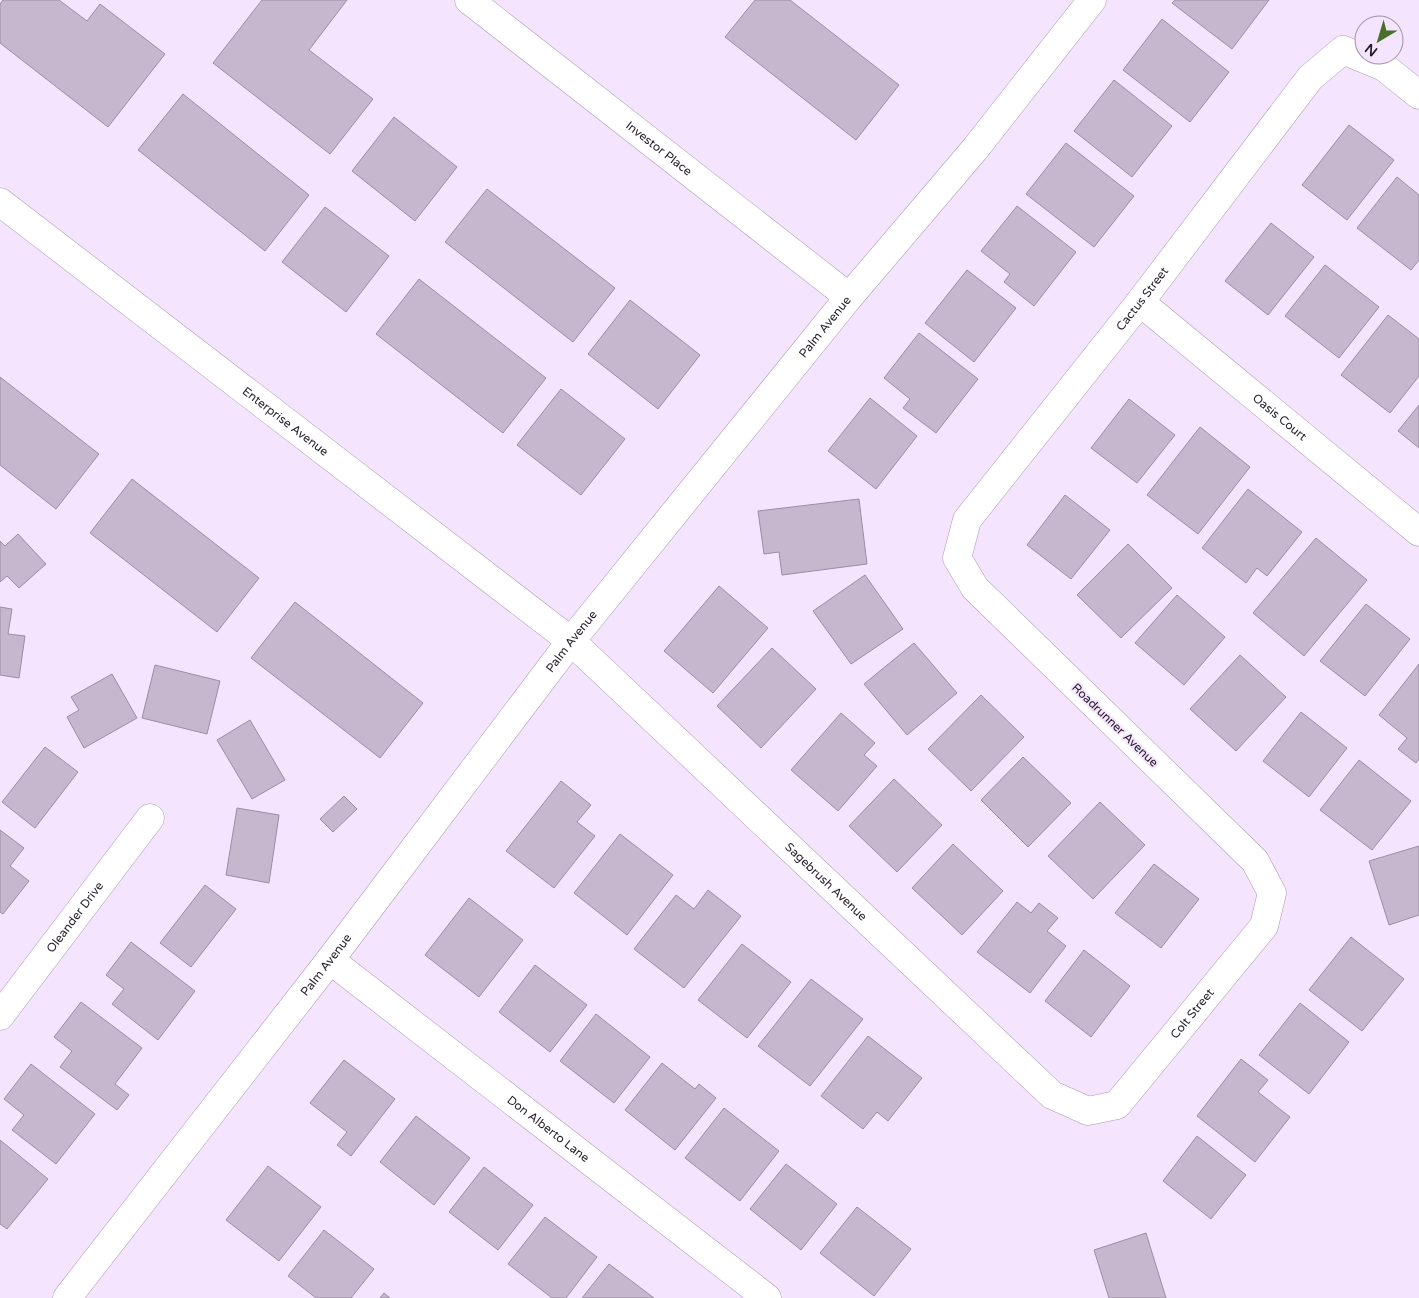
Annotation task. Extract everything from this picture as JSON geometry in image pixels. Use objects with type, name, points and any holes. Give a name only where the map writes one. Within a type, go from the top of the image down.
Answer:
[{"type":"street","name":"Investor Place","points":[[469,0],[849,296]]},
{"type":"street","name":"Palm Avenue","points":[[67,1298],[330,960],[571,641],[849,296],[975,149],[1092,0]]},
{"type":"street","name":"Cactus Street","points":[[958,558],[968,520],[1140,302],[1310,78],[1343,50],[1384,67],[1419,95]]},
{"type":"street","name":"Enterprise Avenue","points":[[0,202],[571,641]]},
{"type":"street","name":"Oasis Court","points":[[1140,302],[1419,532]]},
{"type":"street","name":"Roadrunner Avenue","points":[[958,558],[975,588],[1255,861],[1272,893]]},
{"type":"street","name":"Sagebrush Avenue","points":[[571,641],[1052,1095],[1088,1111]]},
{"type":"street","name":"Oleander Drive","points":[[0,1016],[150,818]]},
{"type":"street","name":"Colt Street","points":[[1088,1111],[1117,1105],[1264,926],[1272,893]]},
{"type":"street","name":"Don Alberto Lane","points":[[330,960],[767,1298]]},
{"type":"building","points":[[3,0],[59,0],[87,21],[100,4],[165,54],[108,127],[0,43],[0,4]]},
{"type":"building","points":[[262,0],[347,0],[309,50],[373,99],[330,154],[213,63]]},
{"type":"building","points":[[755,0],[790,0],[899,85],[856,140],[725,37]]},
{"type":"building","points":[[1175,0],[1269,0],[1232,49],[1172,3]]},
{"type":"building","points":[[1162,19],[1229,72],[1190,122],[1123,70]]},
{"type":"building","points":[[1114,80],[1172,126],[1132,177],[1074,131]]},
{"type":"building","points":[[183,94],[309,195],[265,251],[138,150]]},
{"type":"building","points":[[394,117],[457,167],[415,221],[352,171]]},
{"type":"building","points":[[1349,125],[1394,160],[1347,220],[1302,185]]},
{"type":"building","points":[[1066,143],[1134,196],[1094,247],[1026,194]]},
{"type":"building","points":[[1397,177],[1419,195],[1419,260],[1411,270],[1357,228]]},
{"type":"building","points":[[487,189],[615,288],[573,342],[445,242]]},
{"type":"building","points":[[1017,206],[1076,252],[1034,306],[1004,282],[1010,274],[981,251]]},
{"type":"building","points":[[325,207],[389,256],[346,312],[282,262]]},
{"type":"building","points":[[1271,223],[1314,257],[1268,315],[1225,281]]},
{"type":"building","points":[[1325,265],[1379,307],[1339,358],[1285,316]]},
{"type":"building","points":[[967,270],[1016,308],[974,362],[925,323]]},
{"type":"building","points":[[419,279],[546,378],[503,433],[376,334]]},
{"type":"building","points":[[630,300],[700,355],[658,409],[588,354]]},
{"type":"building","points":[[1388,315],[1419,339],[1419,376],[1390,413],[1341,375]]},
{"type":"building","points":[[919,333],[978,379],[936,433],[903,408],[910,399],[884,378]]},
{"type":"building","points":[[0,377],[99,454],[56,509],[0,465]]},
{"type":"building","points":[[561,389],[625,439],[581,495],[517,445]]},
{"type":"building","points":[[870,398],[917,436],[876,489],[828,451]]},
{"type":"building","points":[[1129,399],[1175,435],[1137,483],[1091,448]]},
{"type":"building","points":[[1419,405],[1419,448],[1398,431]]},
{"type":"building","points":[[1200,427],[1250,467],[1198,534],[1147,495]]},
{"type":"building","points":[[132,479],[259,578],[217,632],[90,533]]},
{"type":"building","points":[[1248,489],[1302,532],[1267,576],[1257,568],[1246,583],[1202,548]]},
{"type":"building","points":[[1065,495],[1110,530],[1071,579],[1027,545]]},
{"type":"building","points":[[859,499],[867,564],[782,575],[779,552],[764,554],[758,511]]},
{"type":"building","points":[[18,534],[46,564],[19,588],[7,576],[0,582],[0,541],[5,546]]},
{"type":"building","points":[[1316,538],[1367,580],[1304,656],[1253,613]]},
{"type":"building","points":[[1128,544],[1172,588],[1121,638],[1077,595]]},
{"type":"building","points":[[865,575],[903,629],[851,664],[813,611]]},
{"type":"building","points":[[719,586],[768,628],[713,693],[664,651]]},
{"type":"building","points":[[1177,595],[1225,637],[1184,685],[1135,643]]},
{"type":"building","points":[[295,602],[423,703],[380,758],[251,658]]},
{"type":"building","points":[[1366,604],[1410,639],[1365,696],[1320,661]]},
{"type":"building","points":[[0,607],[12,609],[8,634],[25,636],[19,678],[0,675]]},
{"type":"building","points":[[914,643],[957,693],[907,735],[864,684]]},
{"type":"building","points":[[772,648],[816,689],[761,748],[717,706]]},
{"type":"building","points":[[1240,655],[1286,697],[1236,751],[1190,709]]},
{"type":"building","points":[[1419,664],[1419,759],[1416,763],[1398,749],[1407,738],[1379,715]]},
{"type":"building","points":[[155,665],[220,681],[207,734],[142,718]]},
{"type":"building","points":[[112,674],[137,718],[84,748],[67,717],[79,710],[71,697]]},
{"type":"building","points":[[981,695],[1024,737],[971,791],[928,749]]},
{"type":"building","points":[[1301,712],[1347,748],[1309,797],[1263,761]]},
{"type":"building","points":[[841,713],[875,743],[864,755],[877,766],[838,811],[791,770]]},
{"type":"building","points":[[250,720],[285,780],[252,799],[217,740]]},
{"type":"building","points":[[45,747],[78,772],[35,828],[2,802]]},
{"type":"building","points":[[1023,757],[1071,803],[1028,847],[981,800]]},
{"type":"building","points":[[1359,760],[1411,801],[1372,850],[1320,810]]},
{"type":"building","points":[[894,779],[942,825],[897,872],[849,826]]},
{"type":"building","points":[[561,781],[591,805],[577,822],[595,836],[554,888],[506,851]]},
{"type":"building","points":[[344,796],[357,809],[333,832],[320,819]]},
{"type":"building","points":[[1100,802],[1145,845],[1093,899],[1048,856]]},
{"type":"building","points":[[237,808],[279,815],[269,883],[226,875]]},
{"type":"building","points":[[0,830],[24,848],[10,866],[29,881],[3,914],[0,912]]},
{"type":"building","points":[[620,834],[673,875],[627,935],[574,893]]},
{"type":"building","points":[[953,844],[1003,891],[962,935],[912,888]]},
{"type":"building","points":[[1419,846],[1419,915],[1389,925],[1369,861]]},
{"type":"building","points":[[1154,864],[1199,899],[1161,948],[1115,913]]},
{"type":"building","points":[[205,885],[236,909],[191,967],[160,943]]},
{"type":"building","points":[[708,890],[741,916],[684,988],[634,949],[676,895],[694,909]]},
{"type":"building","points":[[469,898],[523,940],[479,997],[425,955]]},
{"type":"building","points":[[1017,902],[1031,913],[1039,903],[1058,918],[1047,931],[1066,946],[1030,993],[977,952]]},
{"type":"building","points":[[1351,937],[1404,979],[1362,1031],[1309,990]]},
{"type":"building","points":[[131,942],[195,991],[158,1040],[112,1004],[124,989],[106,975]]},
{"type":"building","points":[[742,944],[791,982],[747,1038],[698,1000]]},
{"type":"building","points":[[1084,950],[1130,986],[1091,1037],[1045,1001]]},
{"type":"building","points":[[535,965],[587,1005],[550,1052],[499,1012]]},
{"type":"building","points":[[811,979],[863,1019],[810,1086],[758,1046]]},
{"type":"building","points":[[81,1002],[142,1048],[115,1084],[129,1095],[117,1110],[60,1067],[72,1051],[54,1037]]},
{"type":"building","points":[[1300,1003],[1349,1042],[1309,1094],[1259,1055]]},
{"type":"building","points":[[596,1014],[650,1057],[614,1103],[560,1061]]},
{"type":"building","points":[[868,1036],[922,1078],[888,1121],[877,1112],[863,1129],[821,1096]]},
{"type":"building","points":[[1241,1059],[1268,1080],[1258,1092],[1290,1117],[1255,1162],[1197,1116]]},
{"type":"building","points":[[344,1060],[395,1099],[351,1156],[337,1145],[347,1132],[310,1103]]},
{"type":"building","points":[[662,1063],[695,1089],[699,1084],[716,1098],[675,1150],[625,1110]]},
{"type":"building","points":[[31,1064],[95,1114],[56,1164],[12,1130],[24,1115],[4,1099]]},
{"type":"building","points":[[724,1108],[779,1151],[740,1201],[685,1158]]},
{"type":"building","points":[[416,1116],[470,1158],[434,1205],[380,1162]]},
{"type":"building","points":[[1197,1136],[1246,1175],[1211,1219],[1163,1181]]},
{"type":"building","points":[[0,1140],[48,1179],[7,1229],[0,1224]]},
{"type":"building","points":[[786,1164],[837,1204],[801,1250],[750,1209]]},
{"type":"building","points":[[268,1166],[321,1207],[279,1261],[226,1220]]},
{"type":"building","points":[[484,1167],[533,1205],[498,1250],[449,1212]]},
{"type":"building","points":[[857,1207],[911,1249],[874,1296],[820,1253]]},
{"type":"building","points":[[545,1217],[597,1257],[566,1298],[552,1298],[508,1264]]},
{"type":"building","points":[[324,1230],[374,1269],[351,1298],[316,1298],[288,1276]]},
{"type":"building","points":[[1146,1233],[1166,1298],[1109,1298],[1094,1250]]},
{"type":"building","points":[[609,1264],[654,1298],[582,1298]]},
{"type":"building","points":[[384,1293],[390,1298],[380,1298]]}]
